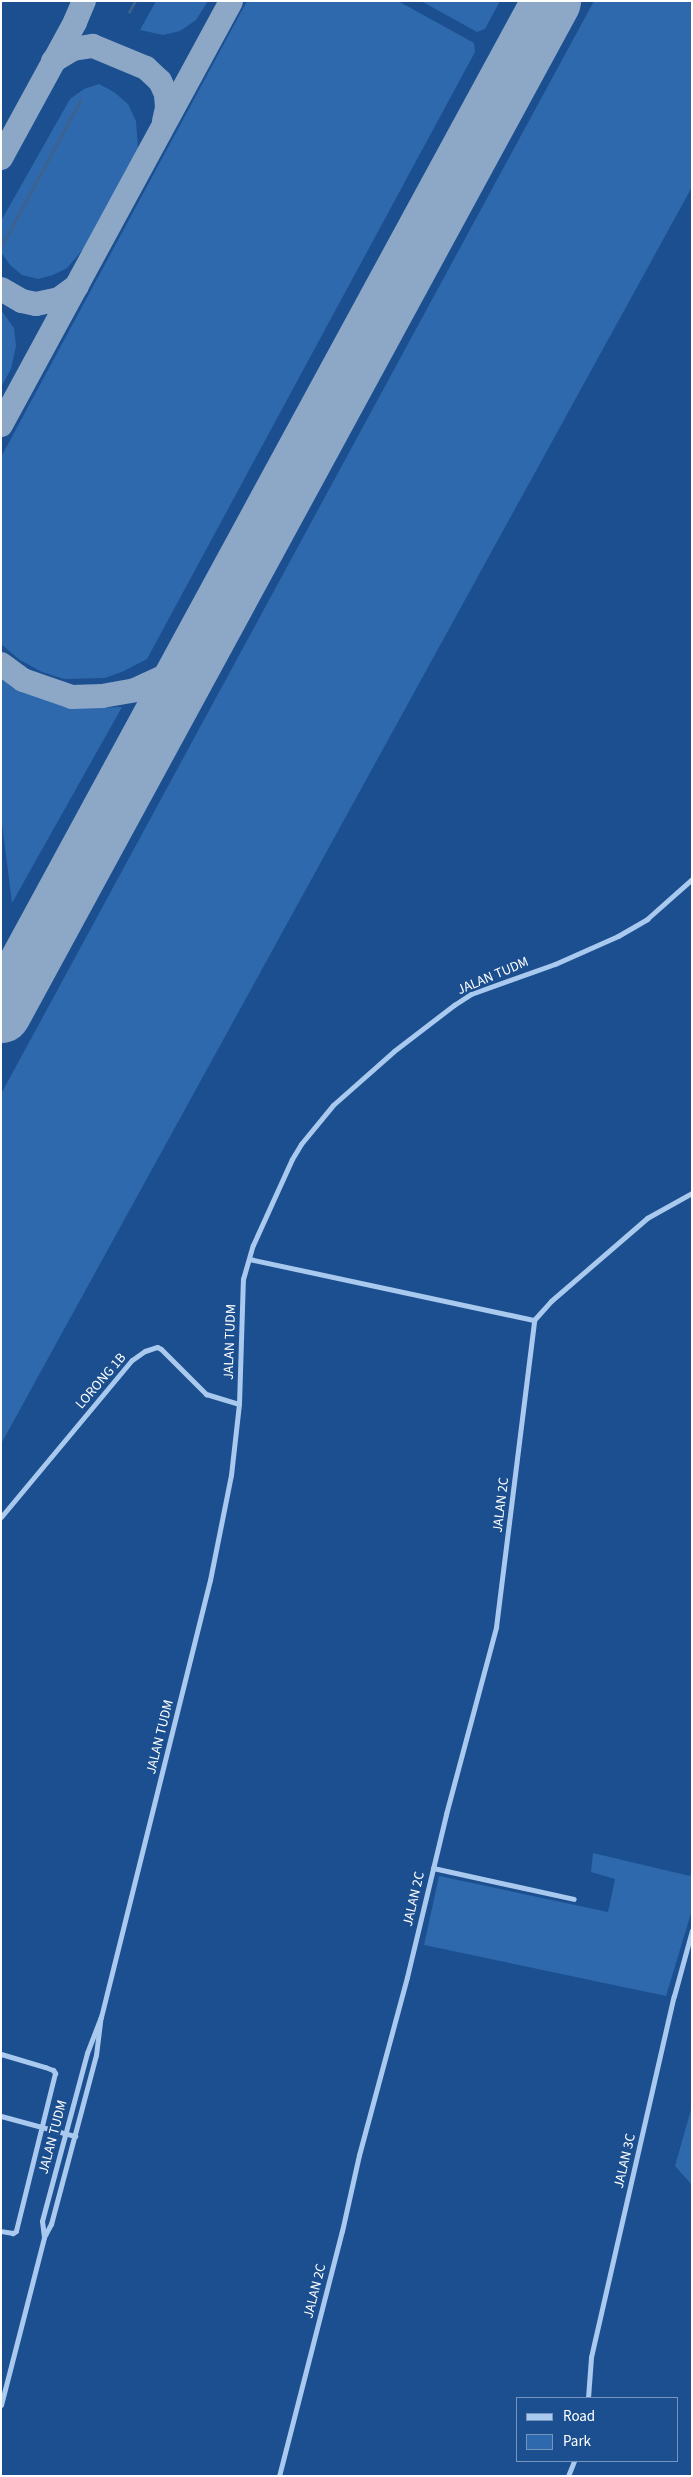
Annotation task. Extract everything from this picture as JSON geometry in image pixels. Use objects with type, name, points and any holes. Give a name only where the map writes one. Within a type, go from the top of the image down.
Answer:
[{"type":"street","name":"JALAN TUDM","points":[[44,2237],[42,2221],[87,2053],[100,2017],[210,1580],[229,1483],[239,1404],[243,1279],[249,1259],[288,1167],[301,1144],[333,1106],[394,1051],[440,1015],[471,994],[577,954],[634,928],[647,919],[692,879]]},
{"type":"street","points":[[249,1259],[534,1320],[558,1294],[647,1218],[692,1193]]},
{"type":"street","name":"JALAN 2C","points":[[280,2476],[340,2240],[359,2155],[407,1977],[433,1868],[497,1621],[534,1320]]},
{"type":"street","name":"LORONG 1B","points":[[1,1517],[128,1365],[145,1351],[157,1347],[161,1348],[206,1394],[239,1404]]},
{"type":"street","points":[[433,1868],[574,1899]]},
{"type":"street","name":"JALAN 3C","points":[[588,2397],[591,2357],[674,1996],[692,1930]]},
{"type":"street","name":"JALAN TUDM","points":[[1,2405],[44,2237],[52,2224],[96,2054],[100,2017]]},
{"type":"street","points":[[1,2054],[45,2067],[53,2070],[55,2073],[16,2230],[8,2233],[1,2231]]},
{"type":"street","points":[[1,2116],[75,2136]]},
{"type":"street","points":[[568,2476],[574,2462]]},
{"type":"green space","points":[[156,1],[208,1],[196,20],[180,31],[163,35],[140,30]]},
{"type":"green space","points":[[247,1],[398,1],[474,43],[475,52],[147,659],[105,678],[64,679],[42,672],[20,660],[1,644],[1,457]]},
{"type":"green space","points":[[421,1],[500,1],[485,29],[477,32]]},
{"type":"green space","points":[[594,1],[692,1],[692,187],[1,1444],[1,1094]]},
{"type":"green space","points":[[99,84],[114,92],[128,104],[136,121],[138,149],[90,241],[67,268],[53,275],[38,279],[22,275],[10,265],[1,252],[1,221],[70,99],[84,89]]},
{"type":"green space","points":[[1,310],[14,328],[16,346],[11,369],[1,387]]},
{"type":"green space","points":[[1,678],[50,701],[88,708],[122,707],[12,903],[1,816]]},
{"type":"green space","points":[[593,1853],[690,1876],[692,1870],[692,1910],[666,1996],[424,1945],[439,1876],[608,1912],[615,1879],[591,1872]]},
{"type":"green space","points":[[692,2106],[692,2185],[675,2166]]},
{"type":"waterway","points":[[129,12],[135,1]]},
{"type":"waterway","points":[[2,245],[80,101]]},
{"type":"taxiway","points":[[1,158],[75,22],[84,1]]},
{"type":"taxiway","points":[[1,425],[231,1]]},
{"type":"taxiway","points":[[53,61],[73,49],[93,46],[146,68],[160,81],[166,94],[167,108],[164,121]]},
{"type":"taxiway","points":[[1,289],[22,301],[36,304],[59,299],[77,286]]},
{"type":"taxiway","points":[[1,664],[23,680],[72,697],[102,696],[135,690],[165,676],[181,664],[195,650],[214,621]]},
{"type":"runway","points":[[1,1013],[551,1]]}]
